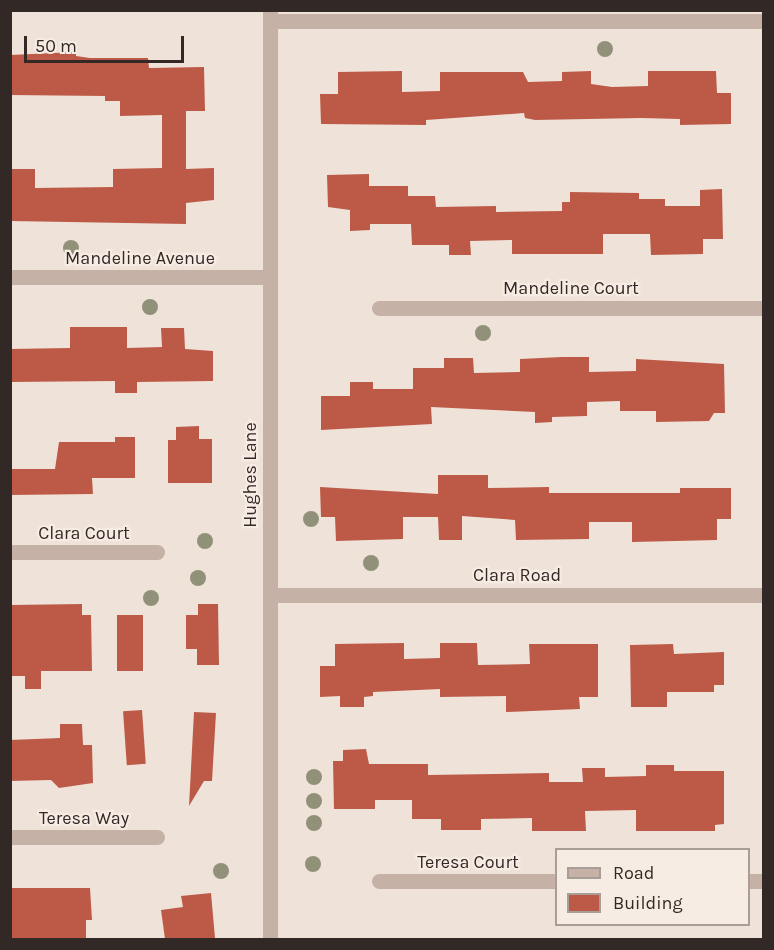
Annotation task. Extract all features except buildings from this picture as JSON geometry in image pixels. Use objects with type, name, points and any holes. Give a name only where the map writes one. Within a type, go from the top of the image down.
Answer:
[{"type":"street","points":[[270,16],[764,21]]},
{"type":"street","name":"Hughes Lane","points":[[270,16],[270,939]]},
{"type":"street","name":"Mandeline Avenue","points":[[10,277],[270,277]]},
{"type":"street","name":"Mandeline Court","points":[[379,308],[764,308]]},
{"type":"street","name":"Clara Court","points":[[10,552],[157,552]]},
{"type":"street","name":"Clara Road","points":[[270,595],[764,595]]},
{"type":"street","name":"Teresa Way","points":[[10,837],[157,837]]},
{"type":"street","name":"Teresa Court","points":[[379,881],[555,881]]}]
